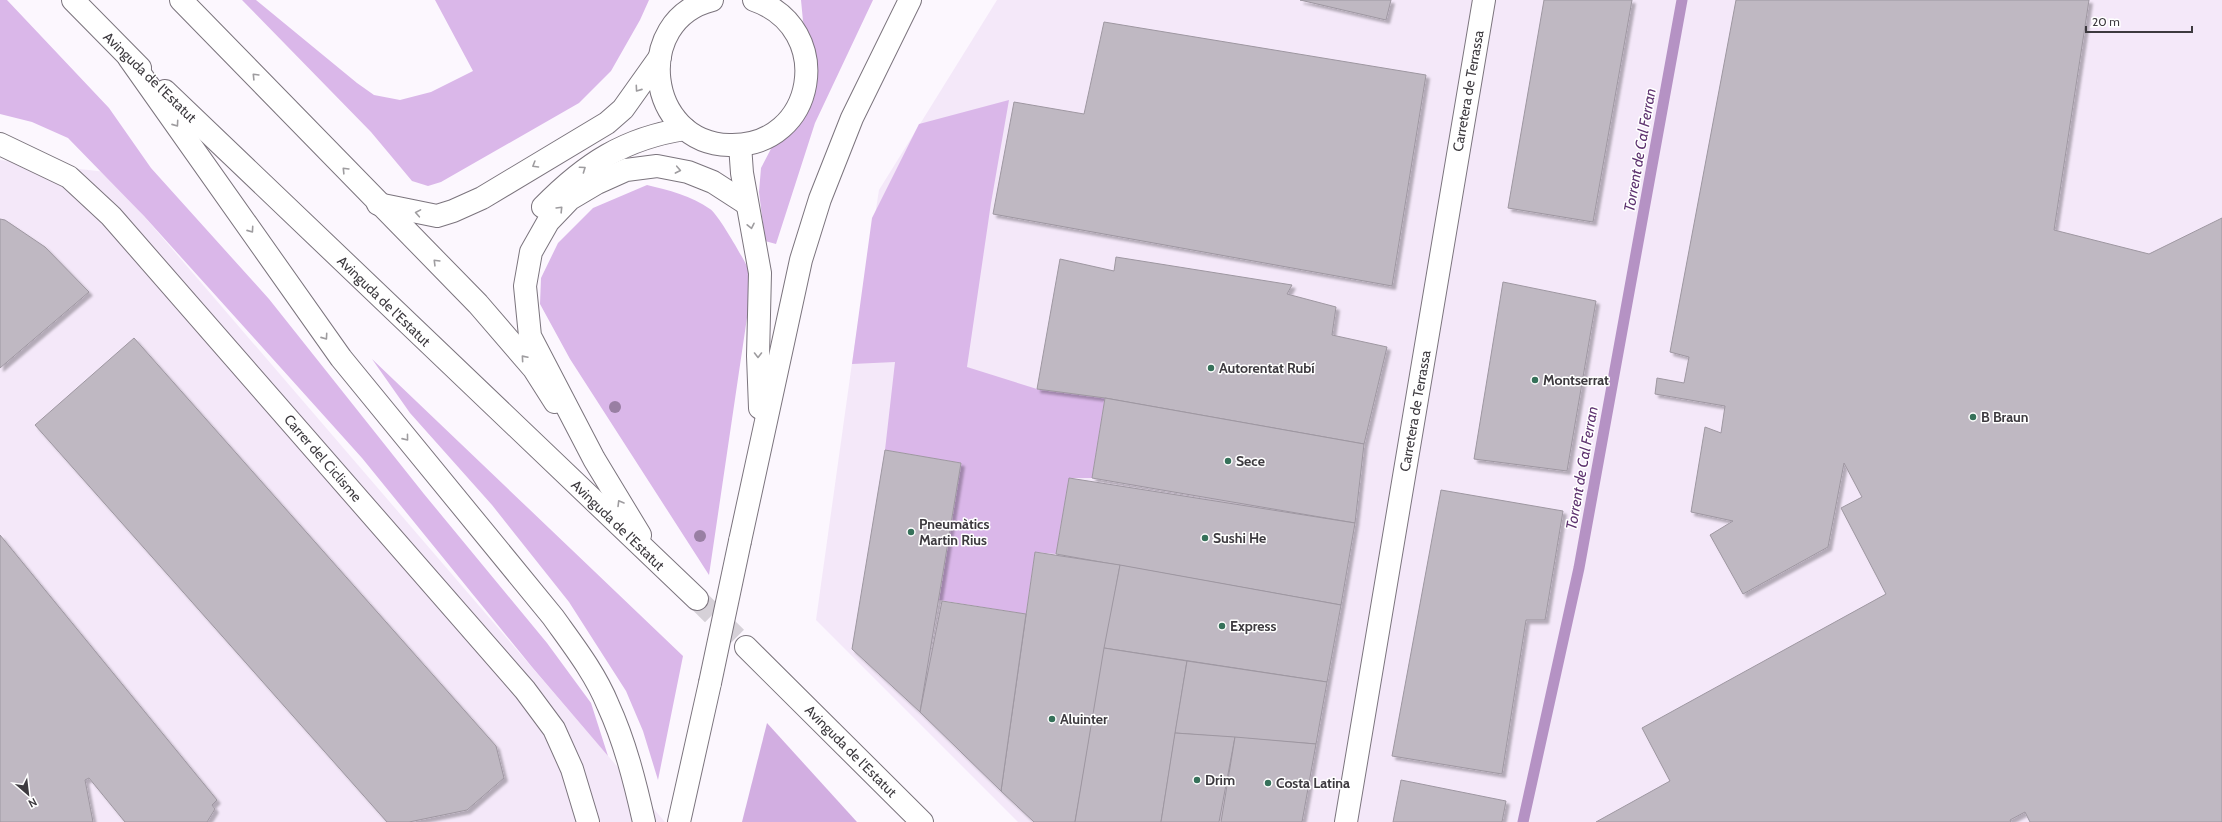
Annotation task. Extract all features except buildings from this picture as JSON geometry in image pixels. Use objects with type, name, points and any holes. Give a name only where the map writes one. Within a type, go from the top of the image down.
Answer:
[{"type":"main road","name":"Avinguda de l'Estatut","points":[[73,0],[129,58],[697,599]]},
{"type":"main road","points":[[181,0],[378,204],[478,304],[534,369],[594,459],[655,560]]},
{"type":"main road","points":[[712,0],[693,8],[682,9],[668,34],[660,57],[658,69],[660,86],[665,103],[674,118],[685,129],[698,138],[712,143],[740,146],[759,141],[773,134],[786,124],[798,108],[804,93],[807,77],[807,62],[802,44],[795,30],[783,16],[762,2]]},
{"type":"main road","points":[[679,822],[801,260],[820,199],[852,118],[910,0]]},
{"type":"main road","name":"Carretera de Terrassa","points":[[1346,822],[1484,0]]},
{"type":"main road","points":[[378,204],[437,216],[453,212],[482,198],[607,123],[623,109],[660,57]]},
{"type":"main road","points":[[129,58],[341,358],[553,617],[582,657],[608,704],[626,754],[644,822]]},
{"type":"main road","points":[[594,459],[530,336],[517,288],[516,265],[526,231],[539,210],[582,170],[610,152],[641,139],[663,132],[685,129]]},
{"type":"main road","name":"Carrer del Ciclisme","points":[[0,144],[69,177],[111,216],[514,678],[554,730],[572,769],[588,822]]},
{"type":"main road","points":[[740,146],[747,204],[760,273],[758,356],[761,439]]},
{"type":"main road","points":[[530,336],[525,286],[531,252],[548,222],[570,199],[598,183],[626,170],[657,166],[688,172],[713,182],[747,204]]},
{"type":"main road","name":"Avinguda de l'Estatut","points":[[746,648],[922,822]]},
{"type":"shaded area","points":[[0,0],[7,0],[109,108],[151,168],[269,299],[424,494],[547,643],[591,703],[608,756],[532,667],[362,458],[144,216],[68,138],[32,122],[0,114]]},
{"type":"shaded area","points":[[242,0],[256,0],[357,83],[374,95],[400,100],[431,92],[473,71],[435,0],[649,0],[640,20],[611,71],[579,103],[441,182],[428,186],[412,181],[371,132]]},
{"type":"shaded area","points":[[801,0],[873,0],[815,123],[776,244],[765,241],[759,192],[761,168],[773,145],[795,130],[814,98],[818,69],[803,21]]},
{"type":"shaded area","points":[[997,0],[2222,0],[2222,822],[1018,822],[816,620],[854,349],[879,190]]},
{"type":"shaded area","points":[[1009,100],[991,203],[967,367],[1037,389],[1105,398],[1092,478],[1069,478],[1056,554],[1035,552],[1026,614],[939,600],[961,463],[885,450],[895,362],[852,364],[872,218],[919,124]]},
{"type":"shaded area","points":[[0,160],[106,172],[665,822],[0,822]]},
{"type":"shaded area","points":[[647,185],[671,191],[696,200],[710,209],[726,230],[753,277],[709,575],[570,359],[540,304],[541,278],[558,243],[593,208]]},
{"type":"shaded area","points":[[372,359],[683,656],[658,780],[643,731],[626,691],[569,602],[492,505],[410,413]]},
{"type":"shaded area","points":[[767,723],[857,822],[742,822]]},
{"type":"waterway","name":"Torrent de Cal Ferran","points":[[1523,822],[1579,568],[1682,0]]},
{"type":"tunnel","points":[[697,599],[746,647]]},
{"type":"place","name":"Autorentat Rubí","points":[[1211,368]]},
{"type":"place","name":"Montserrat","points":[[1535,380]]},
{"type":"place","name":"B Braun","points":[[1973,417]]},
{"type":"place","name":"Sece","points":[[1228,461]]},
{"type":"place","name":"Pneumàtics Martin Rius","points":[[911,532]]},
{"type":"place","name":"Sushi He","points":[[1205,538]]},
{"type":"place","name":"Express","points":[[1222,626]]},
{"type":"place","name":"Aluinter","points":[[1052,719]]},
{"type":"place","name":"Drim","points":[[1197,780]]},
{"type":"place","name":"Costa Latina","points":[[1268,783]]}]
